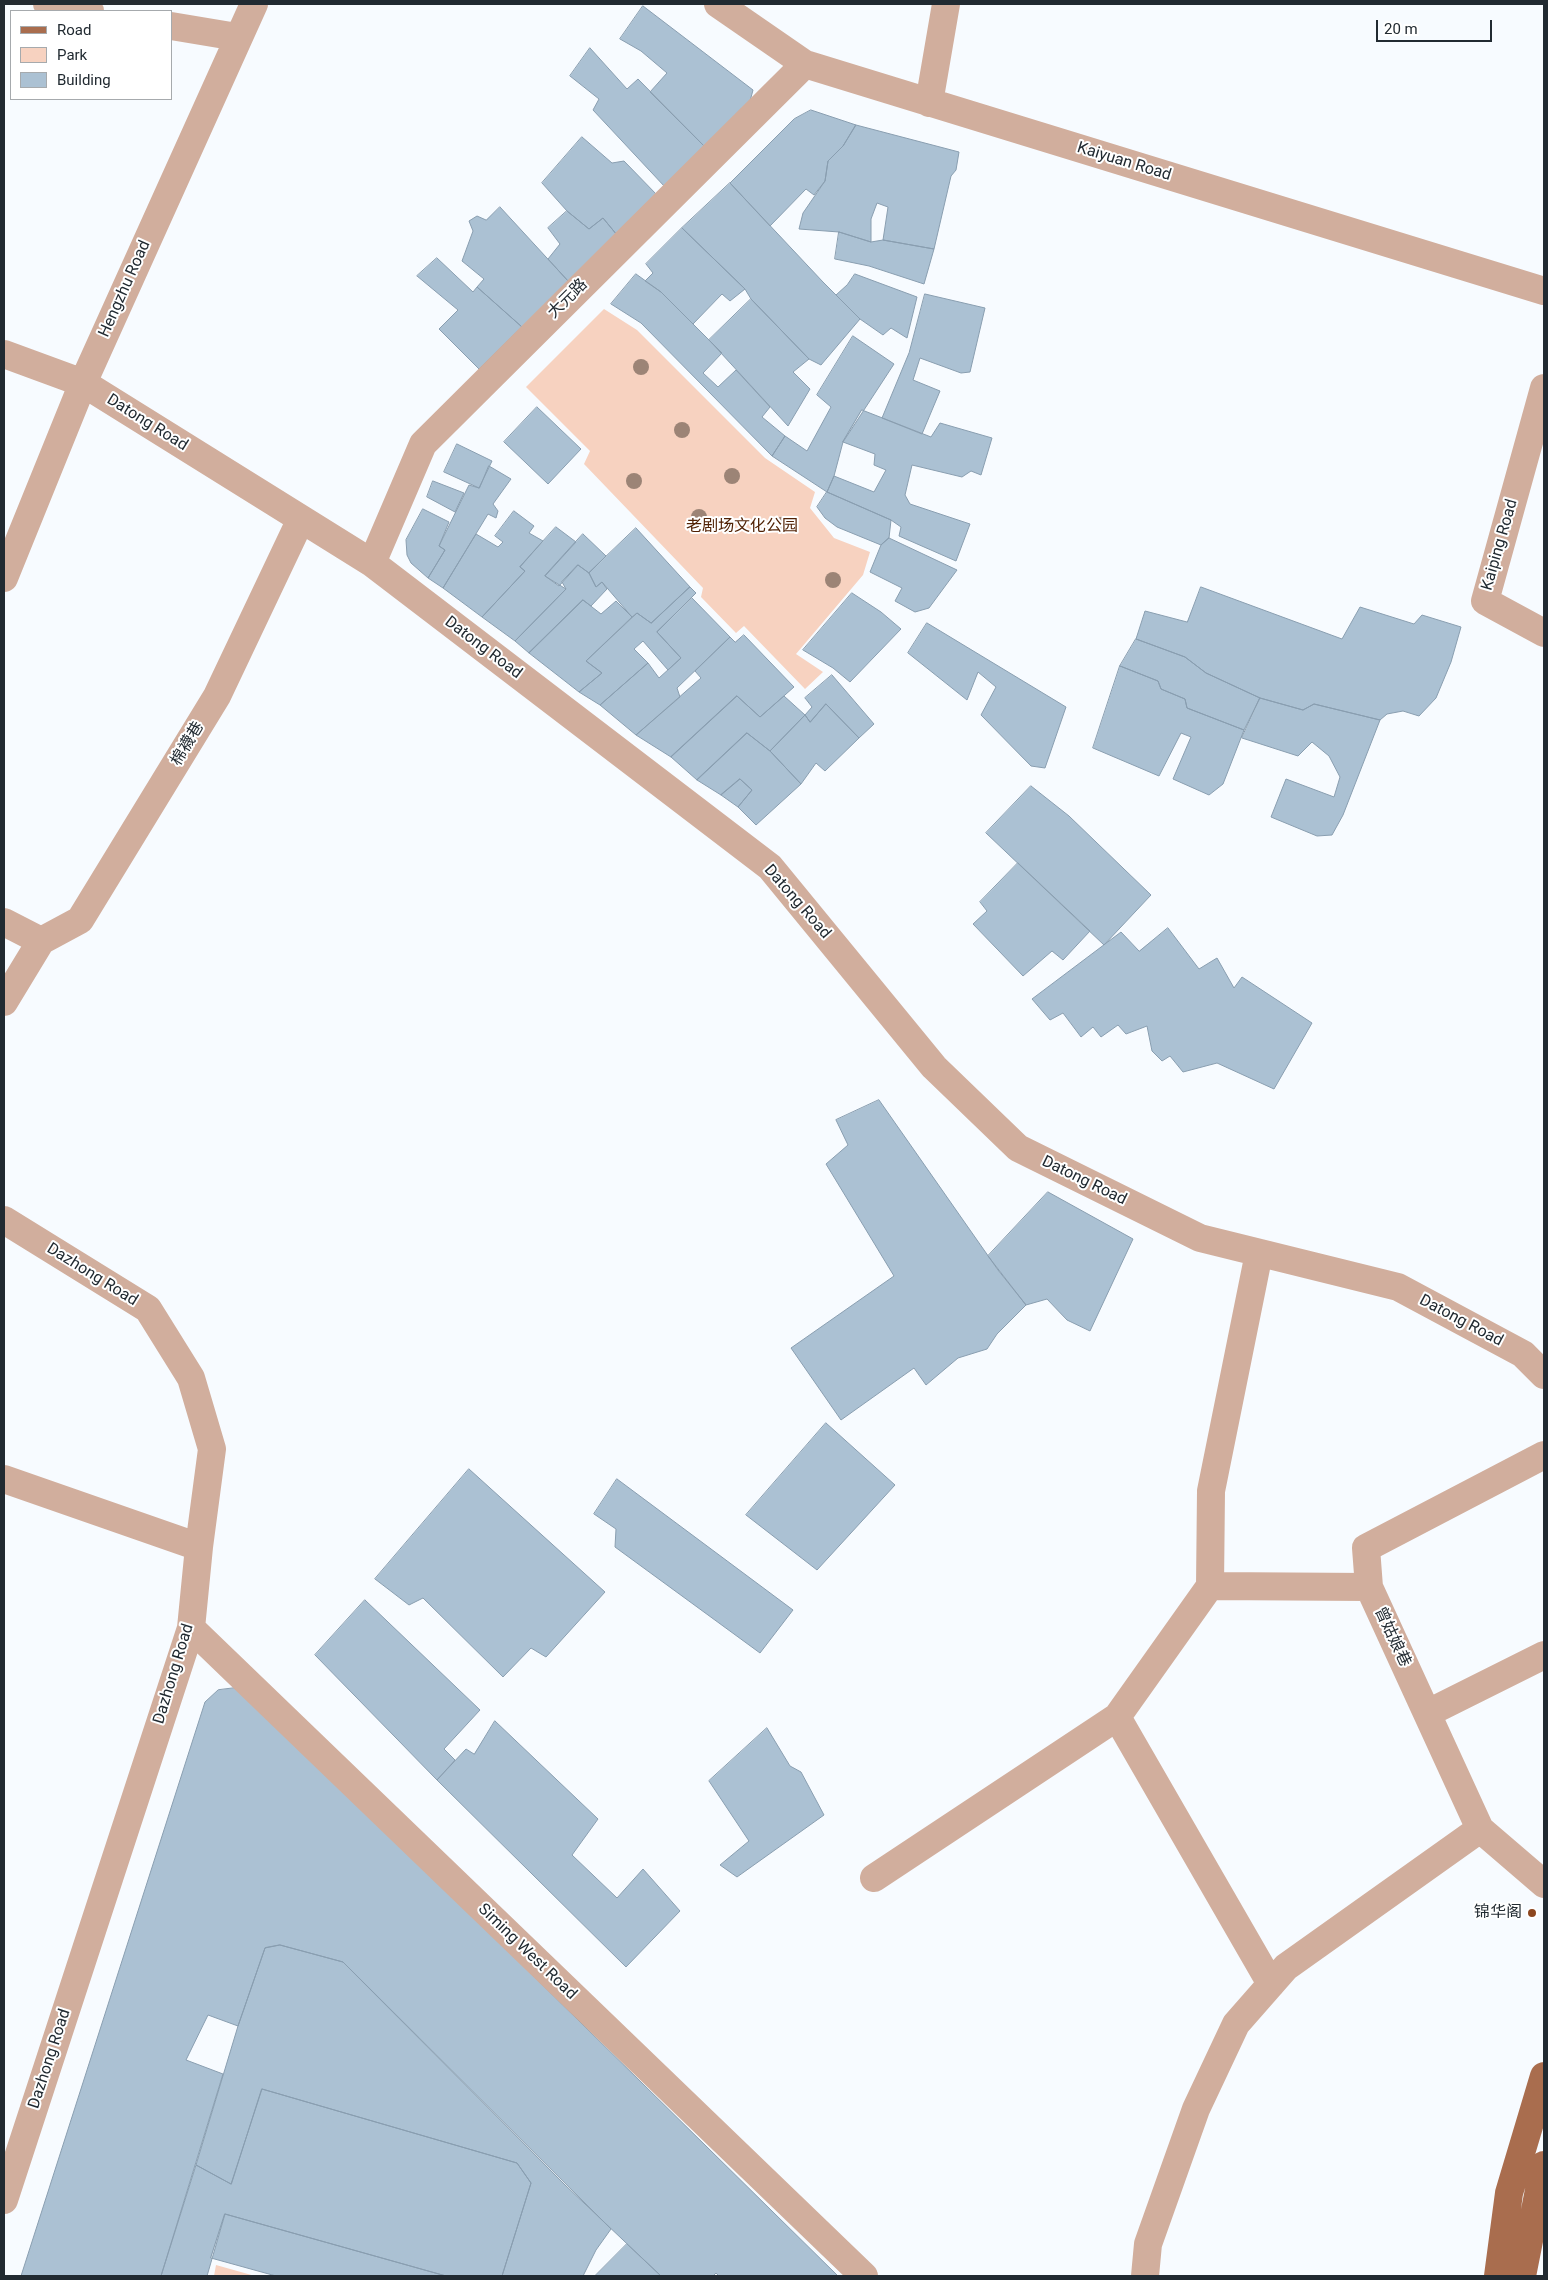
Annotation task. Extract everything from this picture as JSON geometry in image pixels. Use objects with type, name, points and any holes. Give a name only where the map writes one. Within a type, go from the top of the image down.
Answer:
[{"type":"main road","points":[[1498,2276],[1509,2193],[1544,2076]]},
{"type":"main road","points":[[1522,2276],[1544,2165]]},
{"type":"street","points":[[47,4],[84,10]]},
{"type":"street","name":"Hengzhu Road","points":[[4,575],[83,383],[254,4]]},
{"type":"street","name":"Kaiyuan Road","points":[[718,4],[806,64],[1544,291]]},
{"type":"street","points":[[929,102],[946,4]]},
{"type":"street","points":[[172,26],[238,37]]},
{"type":"street","name":"大元路","points":[[372,563],[423,444],[806,64]]},
{"type":"street","name":"Datong Road","points":[[4,354],[83,383],[372,563],[770,867],[934,1067],[1018,1148],[1200,1238],[1398,1287],[1523,1354],[1544,1375]]},
{"type":"street","points":[[1539,425],[1544,388]]},
{"type":"street","name":"Kaiping Road","points":[[1539,425],[1484,601],[1544,633]]},
{"type":"street","name":"棉襪巷","points":[[41,941],[80,920],[86,912],[217,696],[301,519]]},
{"type":"street","points":[[4,922],[41,941],[4,1002]]},
{"type":"street","name":"Dazhong Road","points":[[4,1220],[148,1309],[192,1378],[212,1449],[198,1547],[191,1628],[4,2200]]},
{"type":"street","points":[[874,1878],[1117,1717],[1210,1586],[1211,1491],[1259,1253]]},
{"type":"street","name":"曾姑娘巷","points":[[1544,1454],[1366,1548],[1369,1587],[1480,1829],[1544,1884]]},
{"type":"street","points":[[4,1479],[198,1547]]},
{"type":"street","points":[[1210,1586],[1369,1587]]},
{"type":"street","name":"Siming West Road","points":[[191,1628],[864,2276]]},
{"type":"street","points":[[1428,1713],[1544,1655]]},
{"type":"street","points":[[1117,1717],[1271,1984]]},
{"type":"street","points":[[1145,2276],[1148,2244],[1196,2109],[1236,2024],[1286,1968],[1480,1829]]},
{"type":"green space","name":"老剧场文化公园","points":[[604,309],[637,330],[765,458],[815,492],[810,508],[834,538],[870,552],[863,575],[796,654],[823,672],[805,689],[744,626],[736,633],[701,597],[703,588],[584,464],[590,451],[526,387]]},
{"type":"green space","points":[[216,2265],[255,2276],[214,2276]]},
{"type":"building","points":[[643,6],[753,90],[749,105],[706,148],[650,92],[667,73],[641,51],[620,39]]},
{"type":"building","points":[[590,48],[627,89],[638,79],[706,148],[665,187],[593,110],[599,99],[570,76]]},
{"type":"building","points":[[811,110],[856,125],[843,146],[828,161],[825,181],[814,195],[806,189],[770,226],[730,183],[794,119]]},
{"type":"building","points":[[856,125],[959,152],[956,170],[951,176],[934,249],[883,240],[888,207],[877,203],[871,219],[871,242],[839,232],[799,229],[803,213],[825,181],[828,161],[843,146]]},
{"type":"building","points":[[582,137],[612,163],[624,161],[658,196],[617,235],[603,218],[589,229],[567,211],[542,183]]},
{"type":"building","points":[[730,183],[860,319],[821,365],[809,359],[751,299],[745,289],[682,228]]},
{"type":"building","points":[[500,207],[569,282],[522,327],[477,287],[484,279],[462,261],[473,231],[469,221],[477,216],[486,220]]},
{"type":"building","points":[[567,211],[589,229],[603,218],[617,235],[568,281],[548,259],[560,244],[548,228]]},
{"type":"building","points":[[682,228],[745,289],[730,301],[722,294],[693,324],[661,292],[645,281],[653,273],[646,264]]},
{"type":"building","points":[[839,232],[871,242],[883,240],[934,249],[924,284],[869,266],[835,259]]},
{"type":"building","points":[[437,258],[473,292],[477,287],[522,327],[479,369],[439,329],[458,310],[417,276]]},
{"type":"building","points":[[636,274],[661,292],[722,353],[703,373],[718,387],[736,370],[770,407],[762,417],[785,436],[772,456],[641,323],[611,304]]},
{"type":"building","points":[[855,274],[917,297],[907,338],[891,328],[883,335],[860,319],[836,295]]},
{"type":"building","points":[[925,294],[985,308],[970,372],[961,373],[920,358],[913,380],[940,391],[922,434],[882,418],[909,353]]},
{"type":"building","points":[[751,299],[809,359],[793,372],[810,389],[788,426],[709,340]]},
{"type":"building","points":[[853,336],[894,364],[843,442],[834,476],[827,492],[772,456],[785,436],[807,451],[831,407],[817,395]]},
{"type":"building","points":[[537,407],[581,449],[548,484],[504,442]]},
{"type":"building","points":[[862,410],[931,437],[940,423],[992,438],[981,475],[971,471],[962,477],[912,465],[905,495],[910,504],[970,524],[956,561],[899,536],[901,527],[891,520],[827,492],[834,476],[874,492],[886,470],[874,465],[875,454],[843,442]]},
{"type":"building","points":[[457,444],[492,461],[479,488],[444,472]]},
{"type":"building","points":[[489,466],[511,479],[493,504],[498,511],[496,518],[488,514],[443,588],[428,578],[445,550],[439,546],[469,485],[479,488]]},
{"type":"building","points":[[433,481],[464,493],[455,512],[427,497]]},
{"type":"building","points":[[827,492],[891,520],[889,538],[881,545],[837,527],[825,518],[817,507]]},
{"type":"building","points":[[423,509],[449,522],[439,546],[445,550],[428,578],[411,563],[407,555],[406,540]]},
{"type":"building","points":[[514,511],[534,526],[529,533],[543,541],[520,567],[525,571],[482,617],[443,588],[476,534],[498,547],[503,542],[495,536]]},
{"type":"building","points":[[556,527],[576,542],[545,576],[566,589],[515,641],[482,617],[525,571],[520,567]]},
{"type":"building","points":[[636,528],[690,587],[651,623],[637,613],[632,617],[602,582],[596,587],[589,573]]},
{"type":"building","points":[[583,534],[606,556],[589,573],[578,565],[559,586],[545,576]]},
{"type":"building","points":[[889,538],[957,570],[929,608],[915,612],[895,601],[902,588],[870,572],[881,545]]},
{"type":"building","points":[[578,565],[589,573],[596,587],[602,582],[607,589],[591,606],[583,600],[529,653],[515,641],[566,589],[562,582]]},
{"type":"building","points":[[690,587],[696,593],[657,632],[681,658],[668,670],[643,641],[634,649],[648,663],[600,705],[579,692],[602,673],[586,661],[637,613],[651,623]]},
{"type":"building","points":[[1201,587],[1342,639],[1360,607],[1414,624],[1422,615],[1461,627],[1451,662],[1436,698],[1419,716],[1403,711],[1387,714],[1380,720],[1314,704],[1303,710],[1260,698],[1206,673],[1185,657],[1136,639],[1145,611],[1187,622]]},
{"type":"building","points":[[852,593],[881,612],[901,629],[850,682],[833,668],[803,650]]},
{"type":"building","points":[[692,598],[730,637],[677,688],[680,697],[636,735],[600,705],[648,663],[659,678],[681,658],[657,632]]},
{"type":"building","points":[[583,600],[601,614],[616,601],[632,617],[586,661],[602,673],[579,692],[529,653]]},
{"type":"building","points":[[927,623],[1066,707],[1045,768],[1031,766],[981,715],[996,687],[978,672],[967,700],[908,653]]},
{"type":"building","points":[[744,635],[794,687],[760,717],[737,696],[671,757],[636,735],[701,678],[695,671],[730,637],[735,642]]},
{"type":"building","points":[[1136,639],[1185,657],[1206,673],[1260,698],[1244,730],[1187,708],[1185,699],[1161,689],[1158,681],[1120,666]]},
{"type":"building","points":[[1120,666],[1158,681],[1161,689],[1185,699],[1187,708],[1244,730],[1223,784],[1209,795],[1173,779],[1191,737],[1181,733],[1159,776],[1093,748]]},
{"type":"building","points":[[832,675],[874,724],[859,738],[826,704],[810,722],[805,715],[812,707],[805,698]]},
{"type":"building","points":[[737,696],[760,717],[784,696],[805,715],[770,751],[747,733],[697,780],[671,757]]},
{"type":"building","points":[[1260,698],[1303,710],[1314,704],[1380,720],[1343,815],[1332,835],[1317,836],[1271,817],[1286,779],[1334,797],[1340,777],[1329,756],[1312,742],[1298,756],[1242,738]]},
{"type":"building","points":[[826,704],[859,738],[825,771],[816,763],[801,784],[770,751],[805,715],[810,722]]},
{"type":"building","points":[[747,733],[770,751],[801,784],[756,825],[738,807],[752,790],[740,779],[721,795],[697,780]]},
{"type":"building","points":[[740,779],[752,790],[738,807],[721,795]]},
{"type":"building","points":[[1031,786],[1069,816],[1151,895],[1104,945],[986,833]]},
{"type":"building","points":[[1018,863],[1090,931],[1063,960],[1052,951],[1023,976],[973,924],[987,911],[980,902]]},
{"type":"building","points":[[1168,928],[1199,969],[1217,958],[1234,988],[1242,977],[1312,1023],[1274,1089],[1217,1063],[1183,1072],[1170,1056],[1162,1061],[1152,1051],[1147,1026],[1126,1034],[1118,1025],[1101,1037],[1093,1027],[1081,1037],[1063,1013],[1050,1020],[1032,999],[1121,932],[1139,951]]},
{"type":"building","points":[[879,1100],[998,1270],[1026,1305],[997,1334],[987,1349],[958,1358],[926,1385],[914,1368],[841,1420],[791,1348],[894,1276],[826,1164],[848,1145],[836,1120]]},
{"type":"building","points":[[1048,1192],[1133,1239],[1090,1331],[1067,1320],[1047,1299],[1026,1305],[988,1256]]},
{"type":"building","points":[[826,1423],[895,1485],[817,1570],[746,1515]]},
{"type":"building","points":[[469,1469],[605,1592],[546,1657],[531,1648],[503,1677],[423,1598],[409,1605],[375,1579]]},
{"type":"building","points":[[617,1479],[793,1610],[760,1653],[615,1547],[616,1529],[594,1514]]},
{"type":"building","points":[[365,1600],[480,1710],[444,1749],[455,1760],[437,1780],[315,1655]]},
{"type":"building","points":[[234,1688],[248,1695],[838,2276],[719,2276],[716,2273],[713,2276],[661,2276],[565,2185],[343,1962],[280,1945],[265,1948],[238,2026],[208,2015],[186,2060],[223,2074],[161,2276],[21,2276],[205,1702],[218,1690]]},
{"type":"building","points":[[495,1721],[598,1819],[572,1855],[617,1898],[643,1869],[680,1911],[626,1967],[437,1780],[466,1749],[474,1754]]},
{"type":"building","points":[[767,1728],[790,1766],[801,1772],[824,1815],[737,1877],[720,1865],[749,1841],[709,1781]]},
{"type":"building","points":[[280,1945],[343,1962],[611,2229],[596,2250],[583,2276],[502,2276],[531,2183],[517,2163],[262,2089],[231,2184],[196,2165],[238,2026],[265,1948]]},
{"type":"building","points":[[262,2089],[517,2163],[531,2183],[502,2276],[446,2276],[225,2214],[207,2276],[161,2276],[196,2165],[231,2184]]},
{"type":"building","points":[[225,2214],[446,2276],[276,2276],[211,2258]]},
{"type":"building","points":[[627,2244],[661,2276],[595,2276]]},
{"type":"place","name":"锦华阁","points":[[1532,1913]]}]
